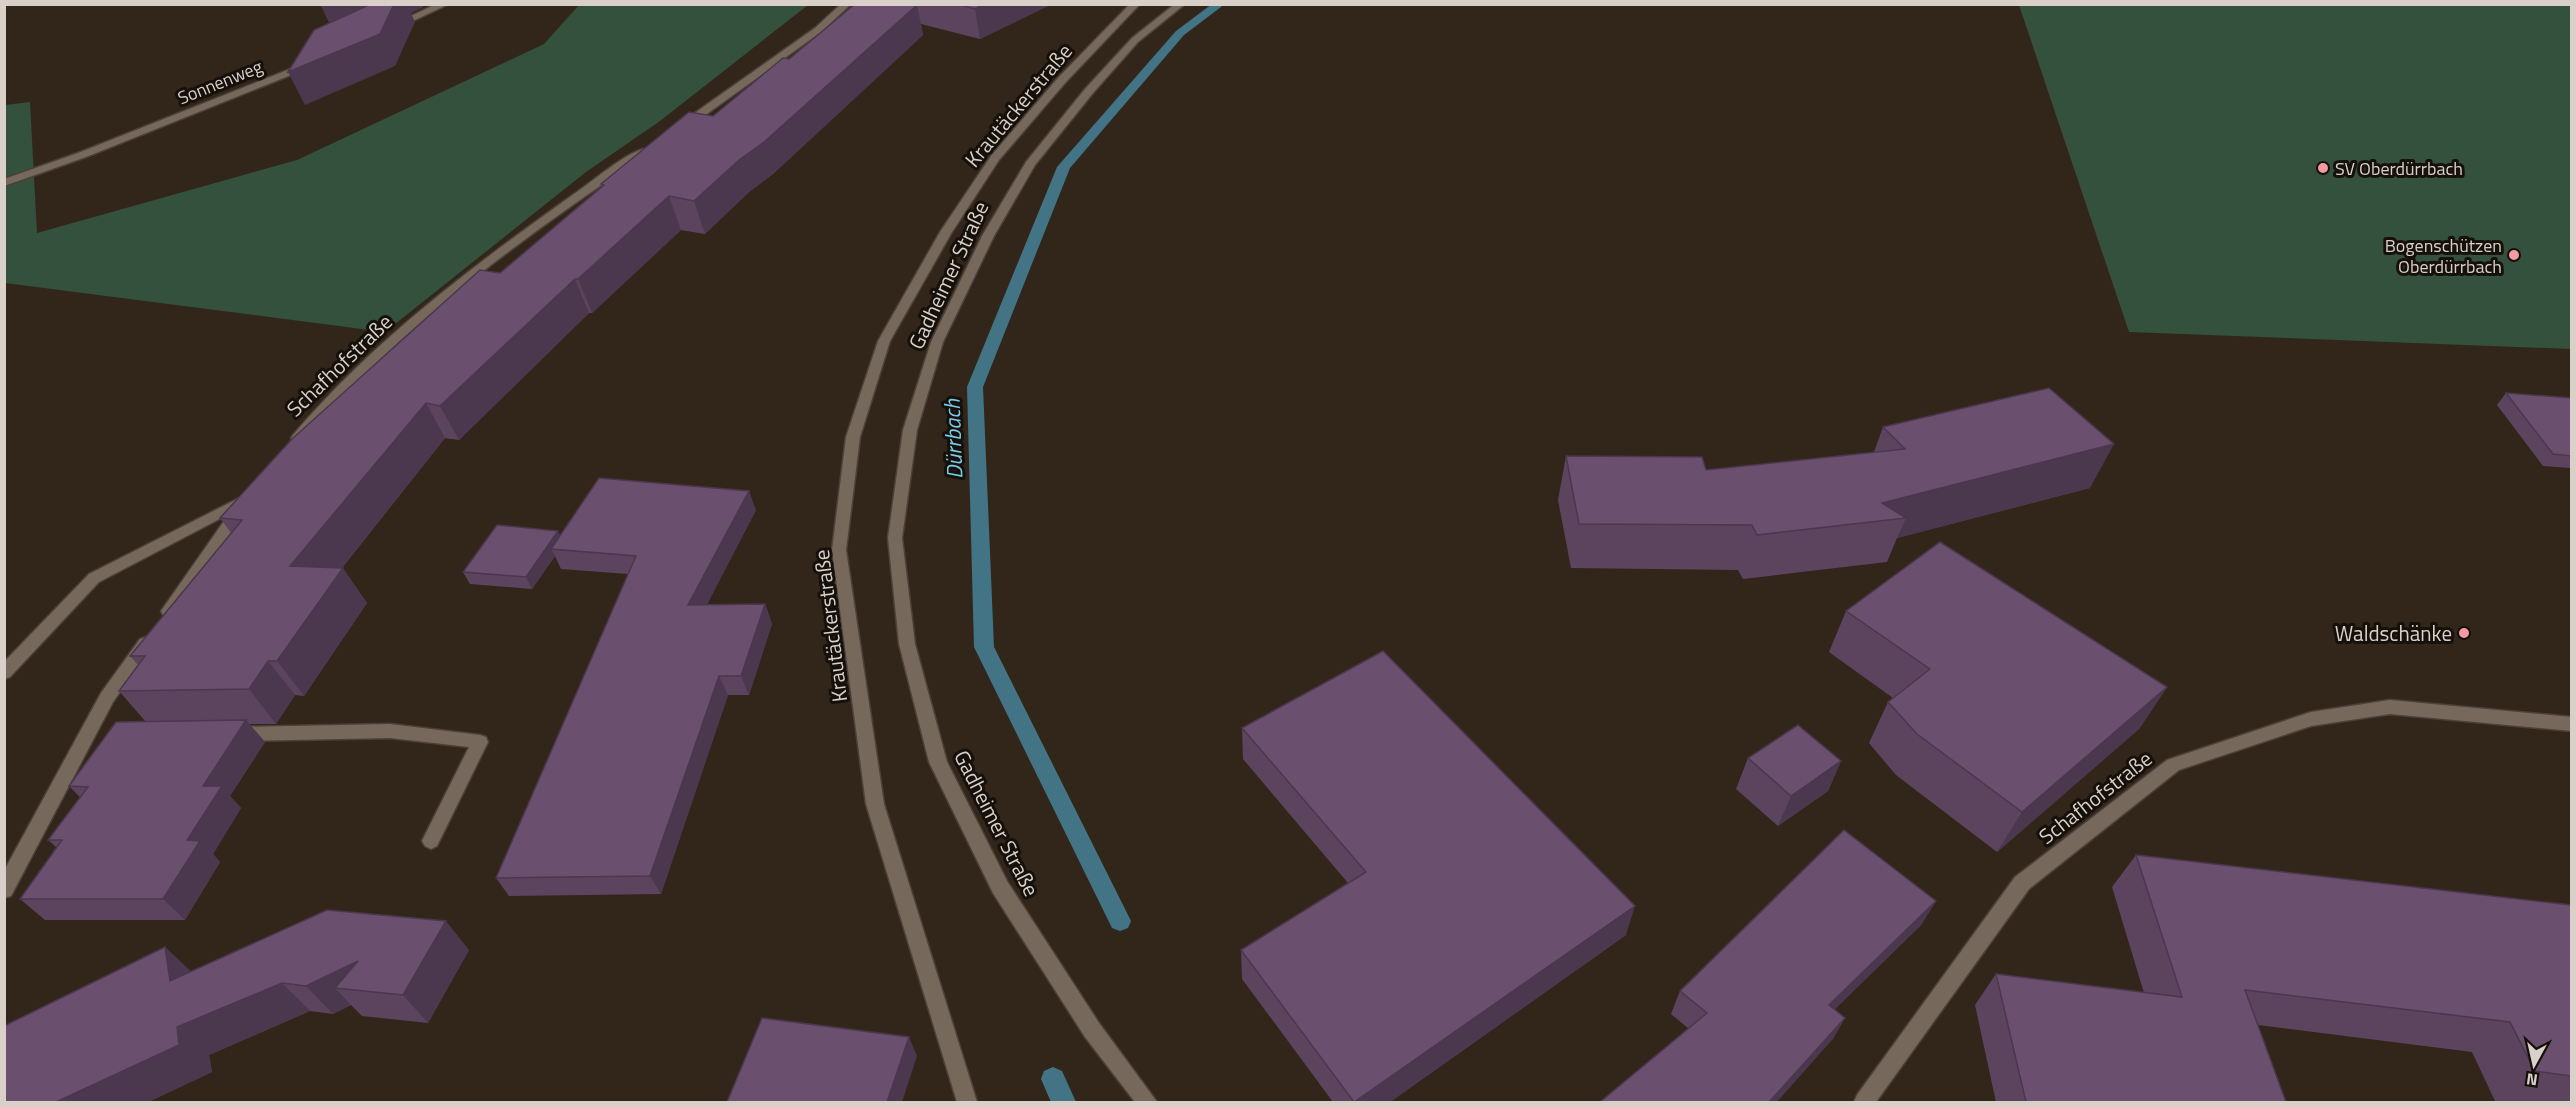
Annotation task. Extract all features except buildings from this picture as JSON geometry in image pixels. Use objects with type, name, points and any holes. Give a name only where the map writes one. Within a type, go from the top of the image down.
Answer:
[{"type":"street","points":[[381,32],[445,4]]},
{"type":"street","points":[[671,134],[818,30],[847,4]]},
{"type":"street","name":"Krautäckerstraße","points":[[967,1102],[874,804],[839,550],[852,437],[884,341],[946,232],[995,158],[1061,81],[1136,4]]},
{"type":"street","name":"Gadheimer Straße","points":[[1147,1102],[1092,1030],[1000,886],[938,762],[906,644],[895,537],[910,430],[934,353],[988,236],[1030,164],[1089,91],[1135,40],[1181,4]]},
{"type":"street","name":"Sonnenweg","points":[[4,183],[82,155],[322,60]]},
{"type":"street","name":"Schafhofstraße","points":[[285,453],[321,409],[391,343],[494,258],[651,147]]},
{"type":"street","points":[[4,673],[94,578],[253,493],[107,698],[4,890]]},
{"type":"street","name":"Schafhofstraße","points":[[1864,1102],[2022,883],[2173,765],[2311,719],[2390,707],[2571,724]]},
{"type":"street","points":[[216,734],[390,731],[480,742],[431,841]]},
{"type":"street","points":[[86,736],[107,736]]},
{"type":"green space","points":[[579,5],[808,5],[660,121],[586,172],[385,332],[5,283],[5,105],[30,102],[37,233],[297,160],[544,44]]},
{"type":"green space","name":"SV Oberdürrbach","points":[[2019,5],[2571,5],[2571,349],[2129,332]]},
{"type":"waterway","name":"Dürrbach","points":[[1120,921],[984,647],[975,387],[1064,167],[1180,33],[1220,4]]},
{"type":"waterway","name":"Dürrbach","points":[[1053,1079],[1064,1102]]},
{"type":"place","name":"SV Oberdürrbach","points":[[2323,168]]},
{"type":"place","name":"Bogenschützen Oberdürrbach","points":[[2514,255]]},
{"type":"place","name":"Waldschänke","points":[[2464,633]]}]
